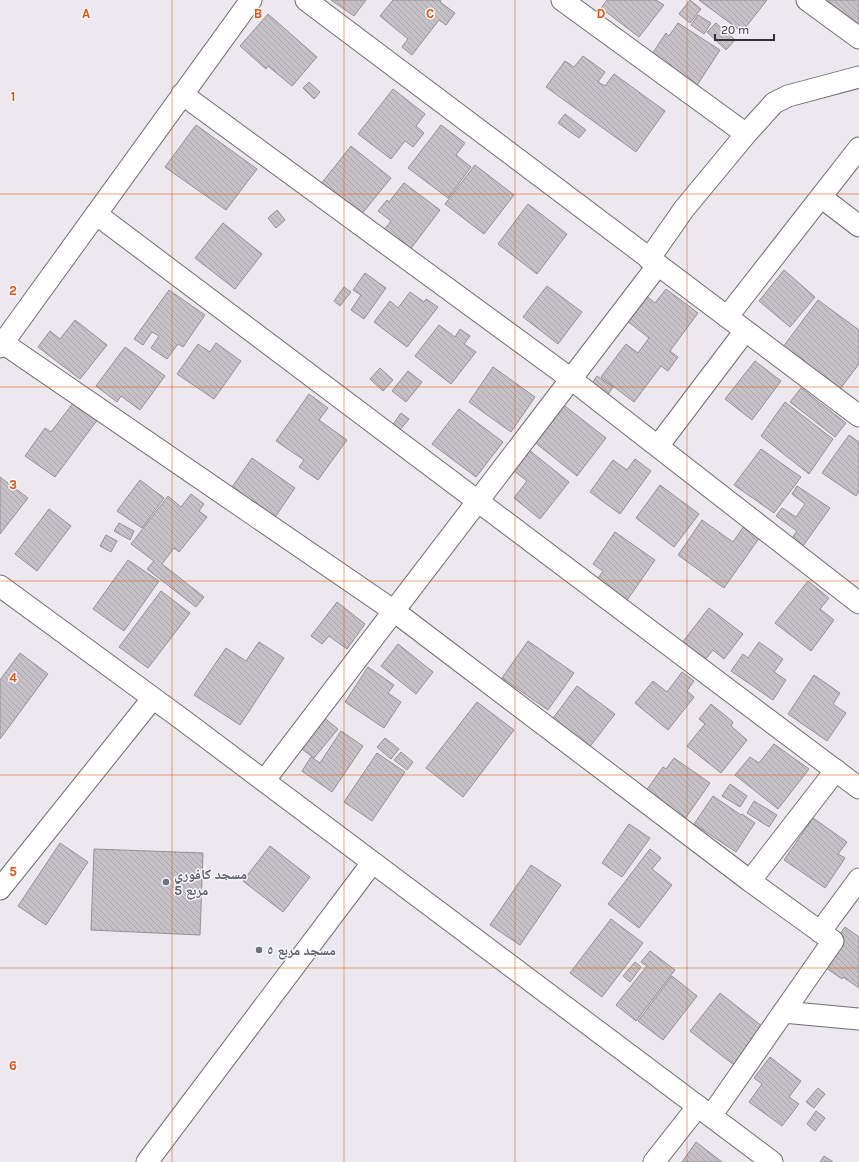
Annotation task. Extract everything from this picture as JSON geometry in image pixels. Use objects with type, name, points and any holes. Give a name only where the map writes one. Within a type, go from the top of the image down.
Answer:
[{"type":"street","points":[[251,0],[1,345],[394,611],[750,881],[833,941],[783,1012],[704,1111],[654,1162]]},
{"type":"street","points":[[306,0],[859,416]]},
{"type":"street","points":[[562,0],[746,134]]},
{"type":"street","points":[[807,0],[859,38]]},
{"type":"street","points":[[264,781],[571,379],[654,262],[684,209],[746,134],[770,106],[783,97],[859,77]]},
{"type":"street","points":[[182,94],[571,379],[859,603]]},
{"type":"street","points":[[727,317],[859,148]]},
{"type":"street","points":[[821,197],[859,226]]},
{"type":"street","points":[[96,214],[859,788]]},
{"type":"street","points":[[658,446],[745,331]]},
{"type":"street","points":[[0,586],[153,698],[772,1162]]},
{"type":"street","points":[[0,890],[153,698]]},
{"type":"street","points":[[750,881],[836,770]]},
{"type":"street","points":[[147,1162],[372,863]]},
{"type":"street","points":[[820,932],[859,879]]},
{"type":"street","points":[[783,1012],[859,1019]]},
{"type":"building","points":[[331,0],[366,0],[354,16]]},
{"type":"building","points":[[393,0],[441,0],[440,2],[455,13],[446,25],[439,20],[412,55],[402,47],[408,39],[380,16]]},
{"type":"building","points":[[607,0],[656,0],[664,5],[639,37],[601,8]]},
{"type":"building","points":[[690,0],[701,9],[690,23],[679,14]]},
{"type":"building","points":[[699,0],[767,0],[742,32]]},
{"type":"building","points":[[829,0],[859,0],[859,30],[825,5]]},
{"type":"building","points":[[268,14],[317,57],[292,86],[268,66],[266,69],[240,46]]},
{"type":"building","points":[[698,15],[711,23],[704,34],[691,25]]},
{"type":"building","points":[[678,23],[720,50],[694,90],[648,60],[666,33],[669,36]]},
{"type":"building","points":[[716,23],[735,40],[726,50],[707,32]]},
{"type":"building","points":[[583,56],[605,72],[598,82],[605,86],[614,74],[665,111],[636,152],[546,87],[565,61],[574,67]]},
{"type":"building","points":[[309,82],[320,92],[314,99],[303,88]]},
{"type":"building","points":[[393,89],[425,114],[416,126],[424,133],[413,147],[405,141],[391,159],[358,134]]},
{"type":"building","points":[[565,114],[586,130],[579,138],[558,123]]},
{"type":"building","points":[[196,125],[257,169],[226,210],[165,167]]},
{"type":"building","points":[[441,125],[465,143],[456,155],[471,167],[448,198],[408,168]]},
{"type":"building","points":[[351,146],[391,178],[361,215],[321,184]]},
{"type":"building","points":[[475,165],[514,195],[484,234],[445,204]]},
{"type":"building","points":[[404,183],[440,210],[406,255],[380,235],[391,221],[378,211],[387,200],[389,202]]},
{"type":"building","points":[[528,204],[567,234],[537,274],[498,244]]},
{"type":"building","points":[[277,210],[285,220],[276,228],[268,218]]},
{"type":"building","points":[[223,223],[262,254],[235,289],[195,258]]},
{"type":"building","points":[[784,270],[815,297],[790,327],[759,301]]},
{"type":"building","points":[[365,273],[386,288],[364,319],[351,310],[361,295],[353,290]]},
{"type":"building","points":[[547,286],[582,312],[558,344],[523,317]]},
{"type":"building","points":[[344,287],[351,292],[340,306],[334,301]]},
{"type":"building","points":[[666,289],[698,313],[670,351],[678,357],[668,371],[661,366],[634,402],[601,377],[626,344],[638,353],[649,338],[626,320],[645,295],[655,303]]},
{"type":"building","points":[[169,290],[205,315],[183,347],[178,344],[167,359],[151,348],[159,336],[152,332],[143,345],[134,339]]},
{"type":"building","points":[[410,292],[424,302],[426,299],[438,307],[407,347],[374,322],[390,301],[398,308]]},
{"type":"building","points":[[818,300],[859,330],[859,364],[840,389],[783,347]]},
{"type":"building","points":[[75,320],[107,345],[80,379],[38,347],[50,331],[60,339]]},
{"type":"building","points":[[439,325],[455,337],[460,329],[470,336],[464,344],[476,352],[451,384],[415,356]]},
{"type":"building","points":[[216,343],[241,361],[214,399],[177,374],[198,344],[210,352]]},
{"type":"building","points":[[125,347],[165,376],[140,410],[121,396],[117,402],[96,386]]},
{"type":"building","points":[[755,361],[781,381],[752,420],[725,399]]},
{"type":"building","points":[[493,367],[535,397],[511,432],[469,402]]},
{"type":"building","points":[[380,368],[393,380],[383,391],[370,379]]},
{"type":"building","points":[[408,371],[422,382],[406,402],[392,391]]},
{"type":"building","points":[[597,376],[613,387],[607,396],[591,385]]},
{"type":"building","points":[[801,388],[846,423],[835,437],[790,402]]},
{"type":"building","points":[[309,394],[328,408],[319,420],[347,440],[318,480],[299,467],[304,460],[276,441]]},
{"type":"building","points":[[74,402],[98,419],[55,477],[25,456],[45,428],[51,432]]},
{"type":"building","points":[[785,402],[833,439],[809,474],[761,436]]},
{"type":"building","points":[[561,403],[606,438],[577,476],[532,440]]},
{"type":"building","points":[[459,409],[503,442],[476,477],[432,444]]},
{"type":"building","points":[[401,413],[409,419],[399,431],[392,426]]},
{"type":"building","points":[[849,435],[859,442],[859,491],[856,496],[822,473]]},
{"type":"building","points":[[761,449],[801,477],[774,513],[734,485]]},
{"type":"building","points":[[529,450],[569,482],[540,519],[514,498],[527,481],[513,470]]},
{"type":"building","points":[[252,458],[295,488],[269,526],[226,496]]},
{"type":"building","points":[[635,459],[651,471],[620,514],[590,492],[613,460],[627,470]]},
{"type":"building","points":[[0,477],[28,498],[0,534]]},
{"type":"building","points":[[140,480],[164,498],[142,528],[117,511]]},
{"type":"building","points":[[660,485],[699,514],[674,547],[636,518]]},
{"type":"building","points":[[797,486],[830,508],[803,546],[792,538],[797,531],[776,516],[782,508],[796,517],[805,504],[792,494]]},
{"type":"building","points":[[191,494],[204,504],[199,511],[207,517],[179,552],[174,548],[162,564],[204,597],[196,607],[147,569],[154,561],[131,544],[168,496],[181,507]]},
{"type":"building","points":[[49,509],[71,526],[37,571],[15,554]]},
{"type":"building","points":[[702,520],[733,542],[744,526],[760,537],[724,588],[678,555]]},
{"type":"building","points":[[119,523],[134,531],[130,540],[114,531]]},
{"type":"building","points":[[615,532],[655,560],[623,606],[593,585],[603,571],[593,564]]},
{"type":"building","points":[[106,535],[117,541],[111,552],[100,546]]},
{"type":"building","points":[[128,560],[159,581],[124,631],[93,609]]},
{"type":"building","points":[[808,581],[829,598],[820,609],[834,620],[811,651],[775,623]]},
{"type":"building","points":[[161,591],[190,613],[148,668],[119,647]]},
{"type":"building","points":[[337,602],[365,624],[347,649],[329,636],[322,644],[311,636]]},
{"type":"building","points":[[709,608],[743,634],[724,659],[713,650],[700,666],[678,648]]},
{"type":"building","points":[[528,641],[574,673],[548,710],[502,678]]},
{"type":"building","points":[[259,642],[284,658],[240,725],[194,695],[226,648],[246,661]]},
{"type":"building","points":[[759,642],[783,659],[774,672],[786,680],[773,700],[731,671],[743,654],[748,658]]},
{"type":"building","points":[[398,644],[433,672],[416,694],[381,666]]},
{"type":"building","points":[[20,653],[48,674],[0,739],[0,680]]},
{"type":"building","points":[[368,667],[394,685],[388,693],[401,702],[384,728],[345,702]]},
{"type":"building","points":[[682,672],[694,681],[687,691],[694,697],[668,730],[635,703],[653,681],[667,692]]},
{"type":"building","points":[[814,675],[840,693],[833,704],[846,713],[827,741],[788,714]]},
{"type":"building","points":[[577,686],[615,714],[585,753],[548,725]]},
{"type":"building","points":[[477,702],[514,730],[463,797],[426,768]]},
{"type":"building","points":[[711,704],[733,722],[731,726],[747,740],[721,773],[687,746],[705,724],[699,719]]},
{"type":"building","points":[[323,717],[338,729],[314,758],[299,747]]},
{"type":"building","points":[[341,731],[363,746],[332,792],[302,771],[311,757],[320,763]]},
{"type":"building","points":[[385,738],[399,749],[391,759],[377,747]]},
{"type":"building","points":[[774,744],[809,769],[778,809],[735,775],[750,757],[759,763]]},
{"type":"building","points":[[401,752],[413,762],[407,770],[394,760]]},
{"type":"building","points":[[377,753],[405,772],[372,821],[344,802]]},
{"type":"building","points":[[674,758],[710,783],[682,823],[643,795],[663,767],[666,769]]},
{"type":"building","points":[[730,784],[747,796],[740,807],[722,796]]},
{"type":"building","points":[[713,796],[755,823],[736,852],[694,824]]},
{"type":"building","points":[[754,801],[777,815],[769,827],[747,813]]},
{"type":"building","points":[[813,818],[847,842],[838,854],[845,858],[825,888],[784,860]]},
{"type":"building","points":[[629,824],[650,838],[622,877],[602,863]]},
{"type":"building","points":[[60,843],[88,862],[46,925],[18,906]]},
{"type":"building","points":[[270,846],[310,877],[283,912],[243,881]]},
{"type":"building","points":[[94,849],[203,853],[200,935],[91,930]]},
{"type":"building","points":[[650,849],[661,858],[652,869],[672,885],[639,928],[608,904]]},
{"type":"building","points":[[531,865],[561,885],[520,945],[490,925]]},
{"type":"building","points":[[611,919],[643,943],[602,997],[570,973]]},
{"type":"building","points":[[845,927],[859,937],[859,988],[843,977],[842,979],[819,963]]},
{"type":"building","points":[[650,951],[675,970],[636,1021],[616,1005],[647,966],[641,962]]},
{"type":"building","points":[[635,962],[641,967],[630,982],[623,976]]},
{"type":"building","points":[[672,976],[697,996],[663,1040],[638,1021]]},
{"type":"building","points":[[720,993],[763,1027],[734,1065],[690,1031]]},
{"type":"building","points":[[770,1057],[801,1081],[789,1097],[799,1104],[782,1126],[749,1102],[762,1084],[754,1078]]},
{"type":"building","points":[[818,1088],[825,1094],[814,1108],[806,1102]]},
{"type":"building","points":[[816,1111],[825,1118],[815,1131],[807,1124]]},
{"type":"building","points":[[696,1142],[722,1162],[682,1162]]},
{"type":"building","points":[[824,1156],[833,1162],[820,1162]]},
{"type":"place","name":"مسجد كافوري مربع 5","points":[[166,882]]},
{"type":"place","name":"مسجد مربع ٥","points":[[259,950]]}]
